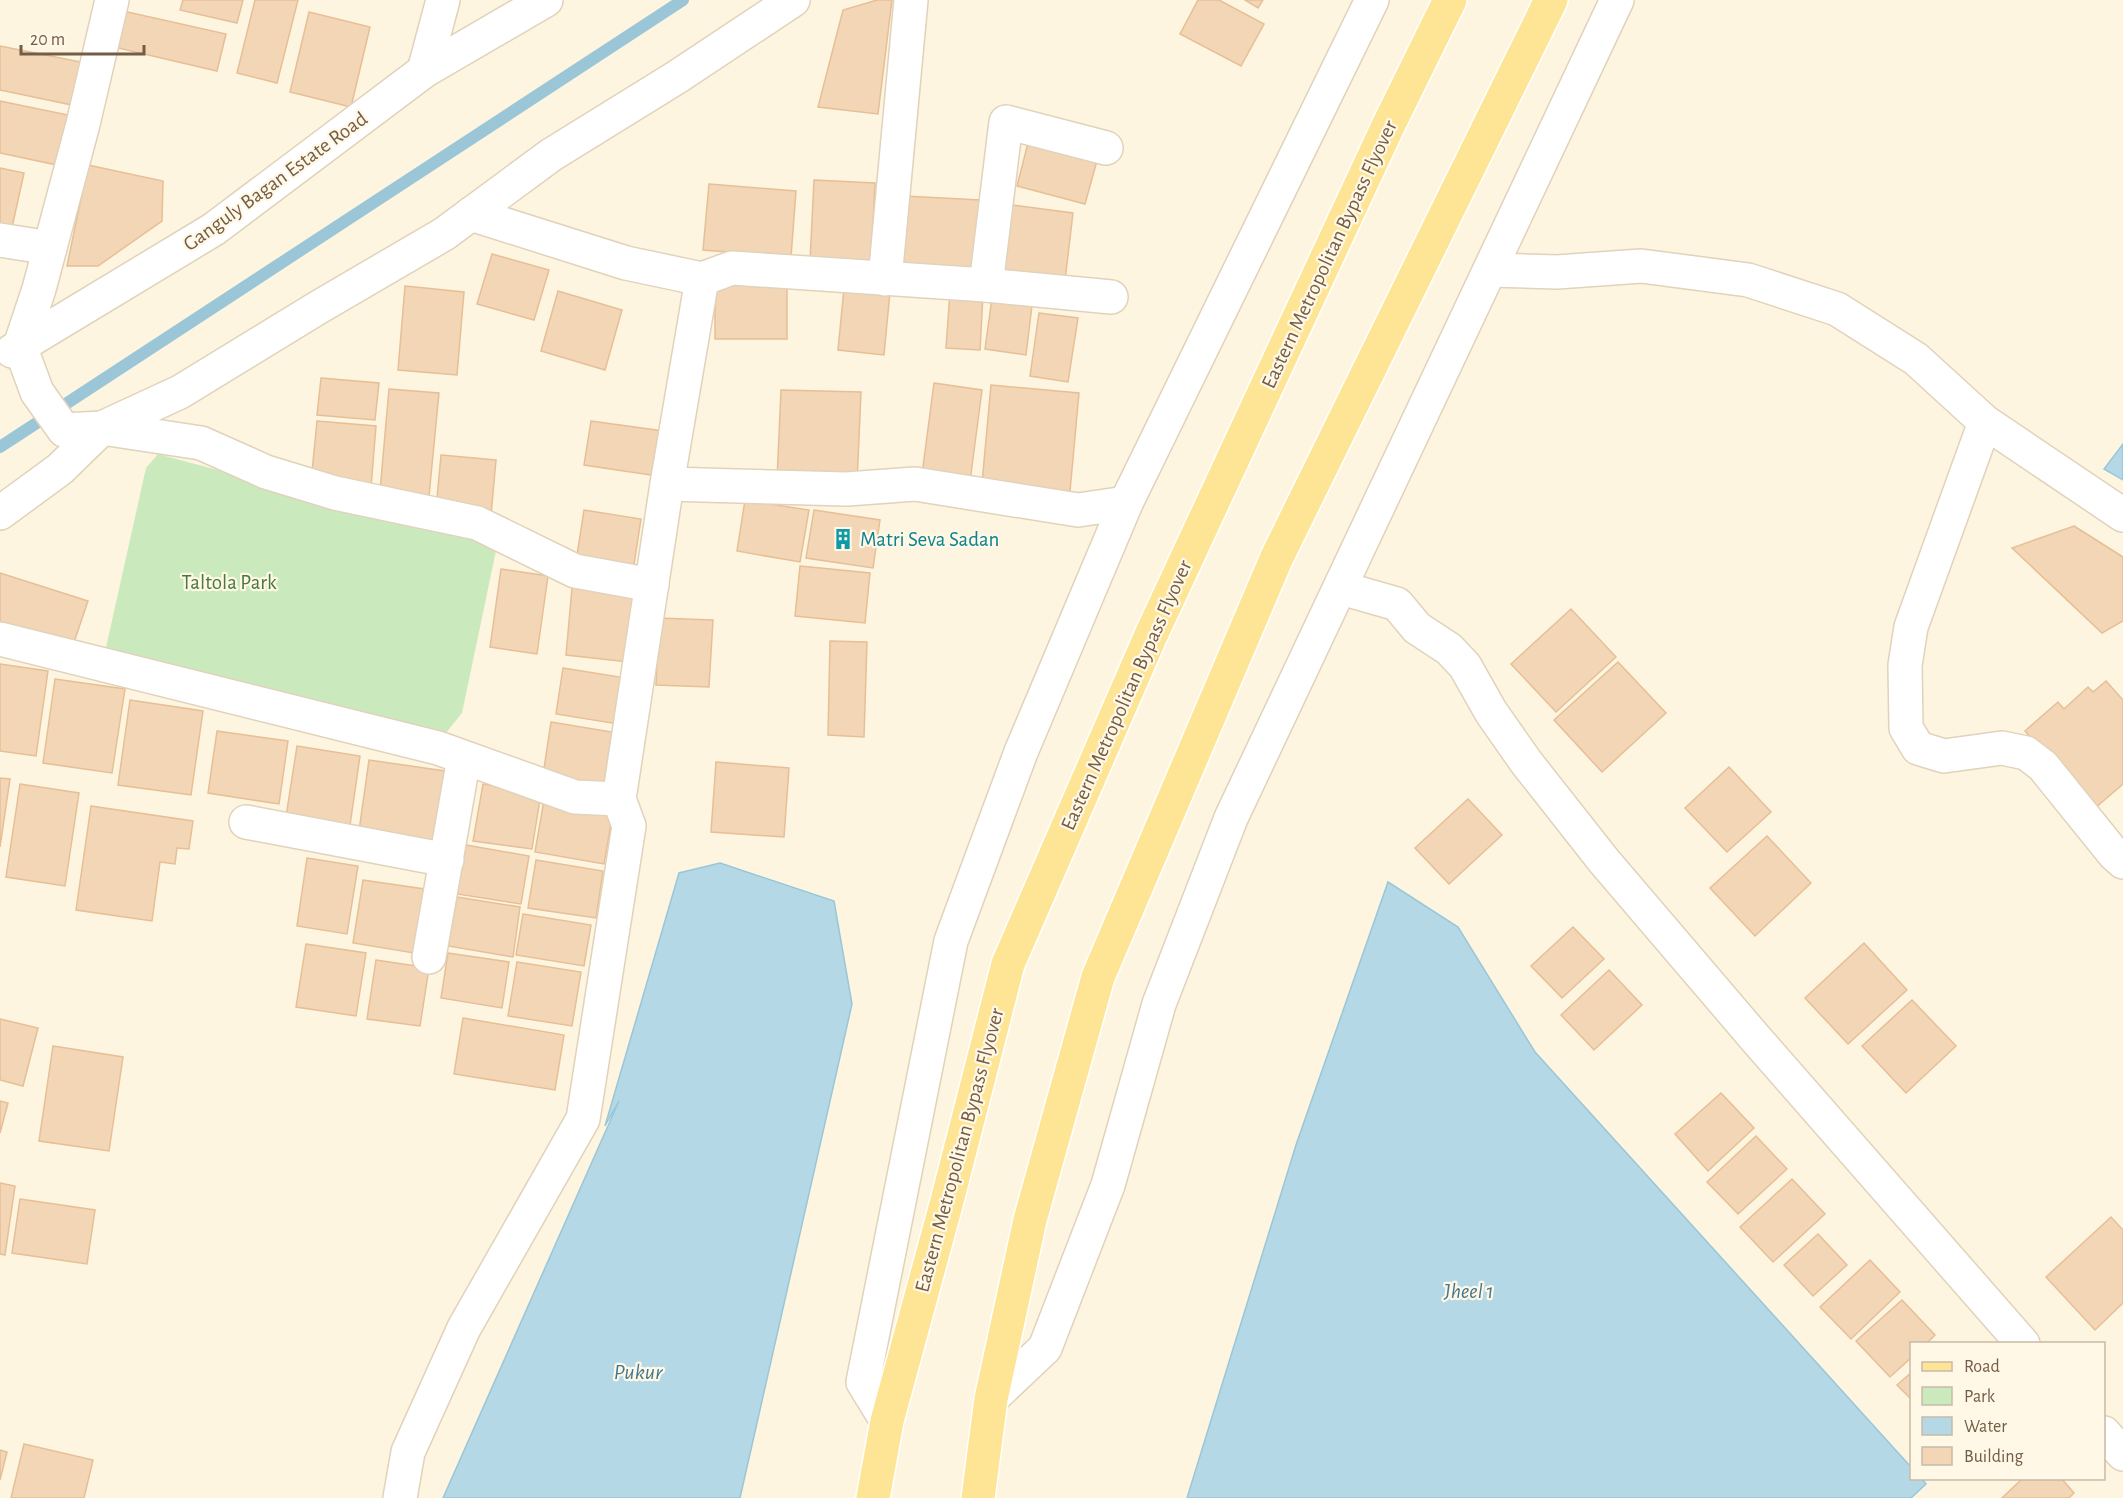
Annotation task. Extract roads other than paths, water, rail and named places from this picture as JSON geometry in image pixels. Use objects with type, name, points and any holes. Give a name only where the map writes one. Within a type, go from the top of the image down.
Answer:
[{"type":"main road","name":"Eastern Metropolitan Bypass Flyover","points":[[873,1498],[887,1421],[1008,964],[1156,624],[1383,137],[1450,0]]},
{"type":"main road","points":[[978,1498],[992,1399],[1030,1220],[1098,976],[1282,546],[1551,0]]},
{"type":"street","points":[[112,0],[83,124],[39,289],[10,352],[64,430],[102,428],[199,452],[335,493],[477,524],[575,571],[652,585]]},
{"type":"street","points":[[424,71],[443,0]]},
{"type":"street","name":"Ganguly Bagan Estate Road","points":[[10,352],[214,229],[424,71],[546,0]]},
{"type":"street","points":[[0,513],[60,469],[102,428],[180,392],[444,234],[551,155],[793,0]]},
{"type":"street","points":[[885,279],[911,0]]},
{"type":"street","points":[[887,1421],[862,1383],[951,941],[1021,752],[1126,503],[1372,0]]},
{"type":"street","points":[[992,1399],[1046,1348],[1108,1185],[1159,1004],[1231,818],[1617,0]]},
{"type":"street","points":[[986,285],[1006,122],[1106,148]]},
{"type":"street","points":[[471,214],[626,263],[702,279],[732,268],[986,285],[1112,297]]},
{"type":"street","points":[[0,240],[50,248]]},
{"type":"street","points":[[1490,270],[1557,272],[1641,266],[1749,280],[1837,309],[1916,359],[1985,422],[2123,515]]},
{"type":"street","points":[[400,1498],[408,1452],[464,1328],[583,1119],[629,826],[619,799],[667,484],[702,279]]},
{"type":"street","points":[[1985,422],[1911,627],[1905,665],[1906,728],[1918,748],[1944,756],[2002,748],[2026,753],[2043,766],[2123,862]]},
{"type":"street","points":[[667,484],[847,489],[915,484],[1078,510],[1126,503]]},
{"type":"street","points":[[1341,588],[1397,604],[1417,628],[1449,649],[1465,666],[1491,712],[1526,762],[1604,861],[1756,1039],[2022,1342]]},
{"type":"street","points":[[0,639],[426,745],[575,797],[619,799]]},
{"type":"street","points":[[429,957],[464,758]]},
{"type":"street","points":[[246,822],[447,860]]},
{"type":"street","points":[[2105,1435],[2123,1454]]},
{"type":"water","points":[[2123,444],[2123,480],[2104,469]]},
{"type":"water","name":"Pukur","points":[[720,863],[834,901],[852,1004],[740,1498],[443,1498],[619,1101],[605,1126],[679,873]]},
{"type":"water","name":"Jheel 1","points":[[1388,882],[1458,927],[1535,1052],[1910,1466],[1910,1480],[1923,1480],[1926,1484],[1911,1498],[1187,1498],[1296,1145]]},
{"type":"waterway","points":[[0,447],[683,0]]},
{"type":"place","name":"Matri Seva Sadan","points":[[843,539]]},
{"type":"park label","name":"Taltola Park","points":[[229,582]]}]
